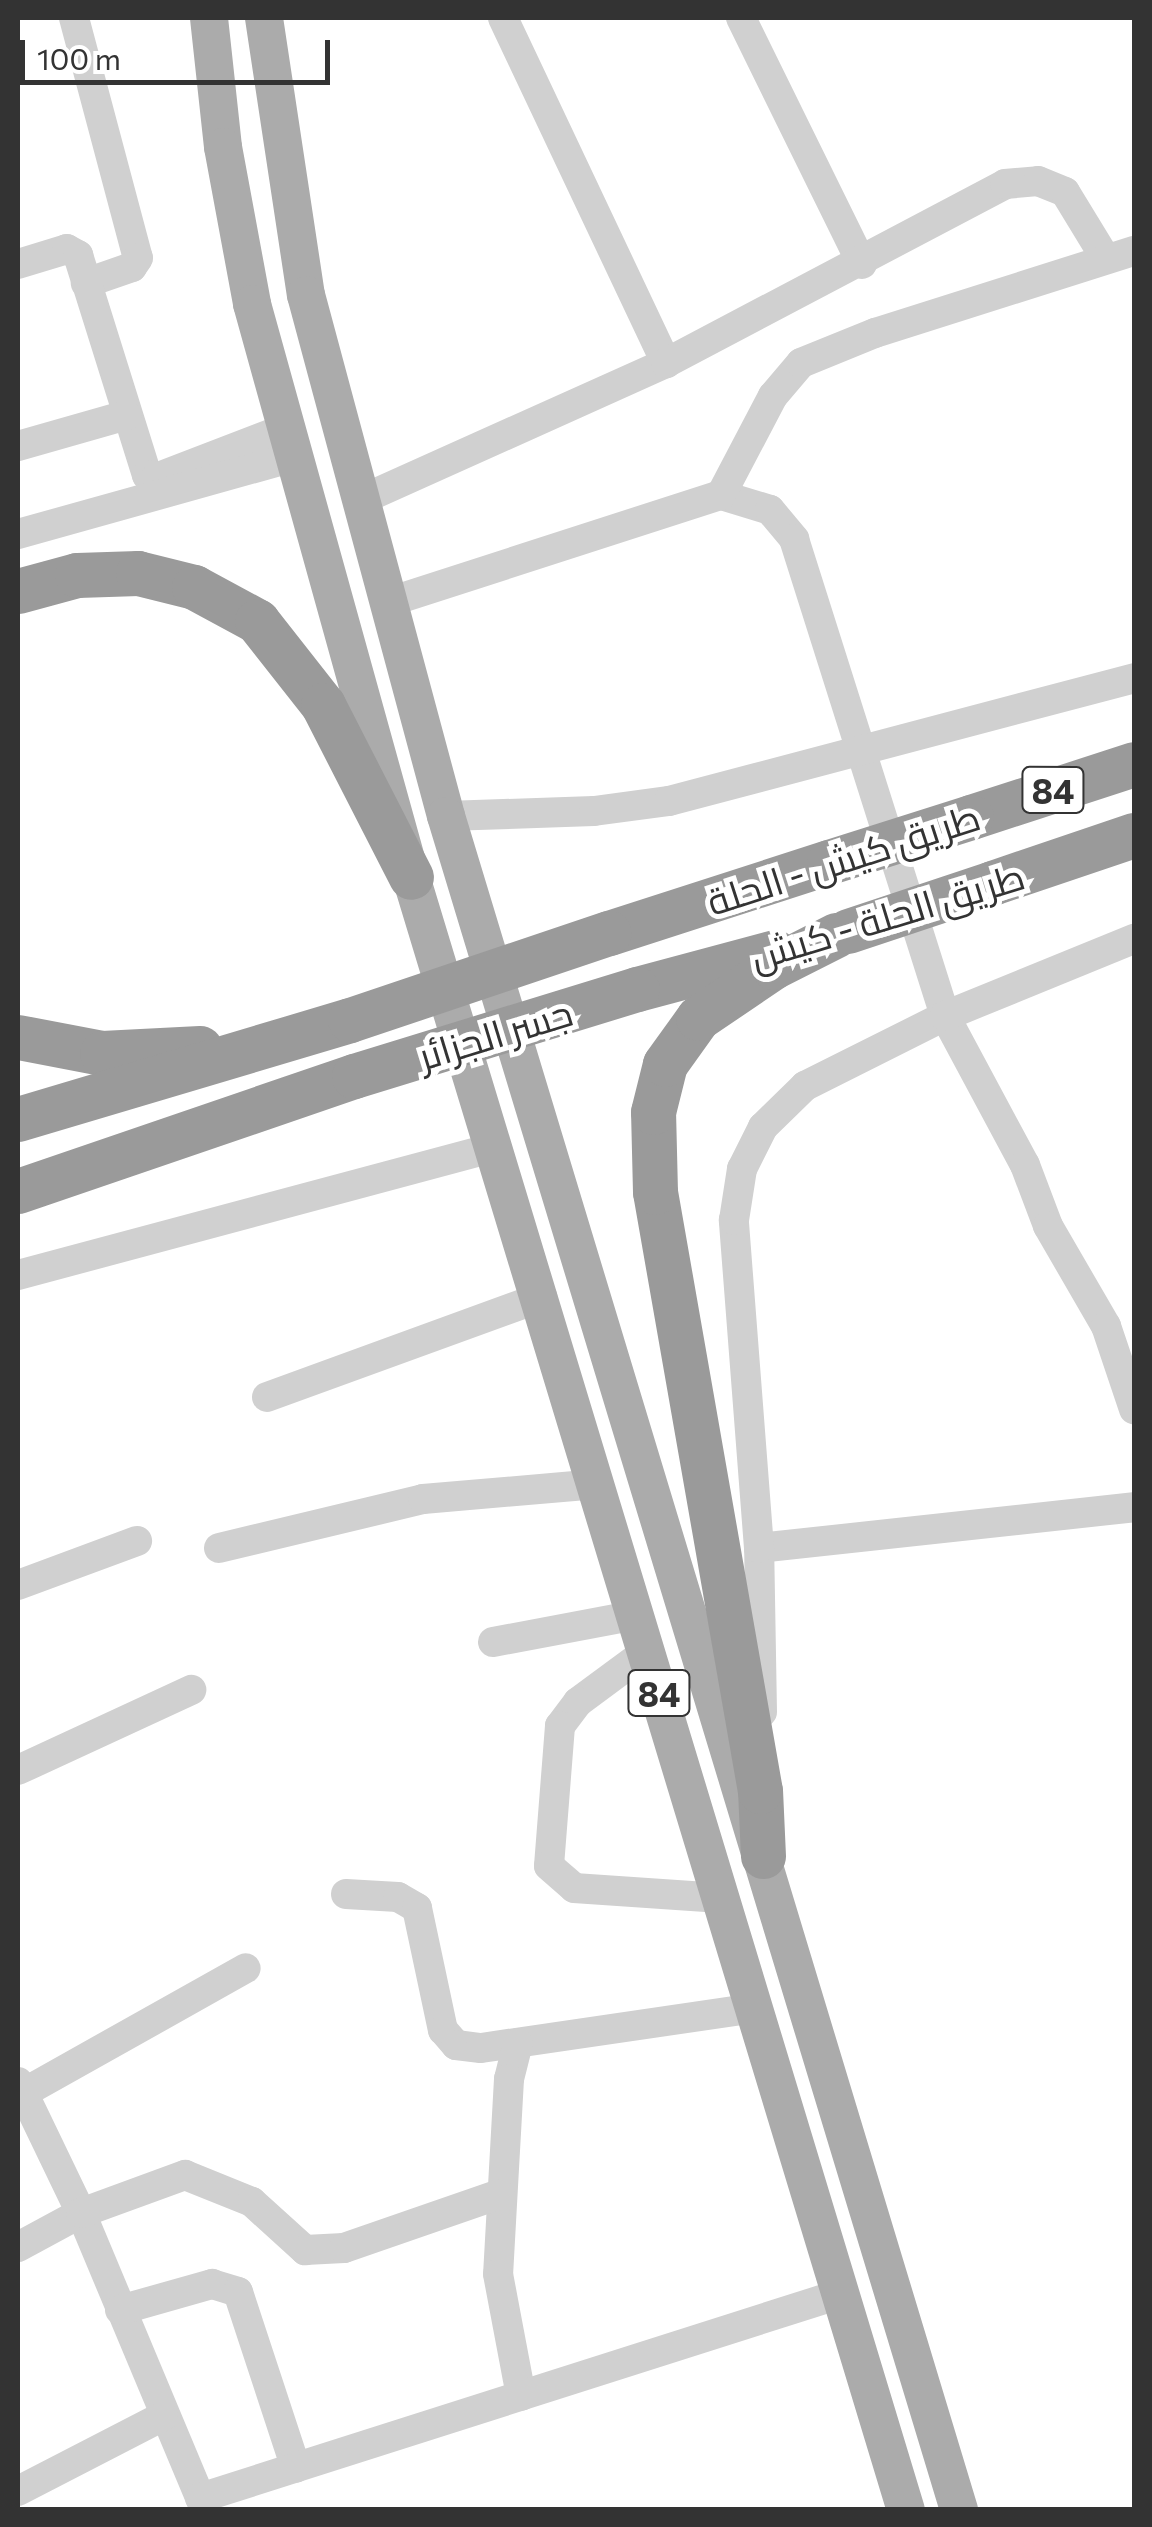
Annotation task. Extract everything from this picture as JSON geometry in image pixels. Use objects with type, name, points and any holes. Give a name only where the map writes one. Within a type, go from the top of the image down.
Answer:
[{"type":"highway","points":[[18,591],[76,575],[138,573],[194,587],[257,621],[323,705],[411,877]]},
{"type":"highway","name":"طريق كيش - الحلة","points":[[609,933],[1134,764]]},
{"type":"highway","name":"طريق الحلة - كيش","points":[[637,989],[842,933],[1134,835]]},
{"type":"highway","name":"جسر الجزائر","points":[[306,1034],[609,933]]},
{"type":"highway","points":[[763,1856],[760,1791],[656,1192],[653,1112],[665,1064],[698,1018],[772,967],[842,933]]},
{"type":"highway","name":"جسر الجزائر","points":[[18,1190],[354,1076],[637,989]]},
{"type":"highway","points":[[18,1037],[102,1053],[306,1034]]},
{"type":"highway","points":[[18,1119],[306,1034]]},
{"type":"main road","points":[[210,18],[223,148],[252,304],[411,877]]},
{"type":"main road","points":[[264,18],[306,295],[446,816],[959,2510]]},
{"type":"main road","name":"84","points":[[411,877],[542,1297],[906,2510]]},
{"type":"main road","points":[[767,2047],[797,2055],[815,2036]]},
{"type":"main road","points":[[786,2106],[802,2086],[832,2092]]},
{"type":"street","points":[[74,18],[138,258],[132,267],[86,283]]},
{"type":"street","points":[[503,18],[666,363]]},
{"type":"street","points":[[742,18],[862,264]]},
{"type":"street","points":[[361,500],[666,363],[862,264],[1006,184],[1038,181],[1065,192],[1119,253],[801,363],[773,396],[722,495]]},
{"type":"street","points":[[18,264],[67,249],[78,255],[144,472],[156,478],[290,442]]},
{"type":"street","points":[[18,446],[127,415]]},
{"type":"street","points":[[18,534],[290,442]]},
{"type":"street","points":[[388,602],[722,495],[770,510],[794,539],[945,1016],[1025,1165],[1048,1226],[1106,1326],[1134,1409]]},
{"type":"street","points":[[446,816],[644,806],[862,753],[1134,678]]},
{"type":"street","points":[[760,1791],[759,1548],[734,1220],[742,1169],[763,1127],[805,1086],[945,1016],[1134,938]]},
{"type":"street","points":[[18,1274],[496,1147]]},
{"type":"street","points":[[267,1397],[542,1297]]},
{"type":"street","points":[[219,1548],[423,1498],[597,1484]]},
{"type":"street","points":[[759,1548],[1134,1507]]},
{"type":"street","points":[[18,1585],[137,1542]]},
{"type":"street","points":[[493,1642],[636,1615]]},
{"type":"street","points":[[647,1651],[578,1702],[560,1726],[550,1866],[574,1888],[721,1898]]},
{"type":"street","points":[[18,1770],[191,1690]]},
{"type":"street","points":[[346,1894],[398,1897],[417,1908],[443,2030],[456,2045],[518,2043],[754,2008]]},
{"type":"street","points":[[246,1968],[20,2090],[81,2213],[202,2504],[296,2468],[840,2294]]},
{"type":"street","points":[[518,2043],[500,2194],[498,2274],[521,2396]]},
{"type":"street","points":[[18,2247],[81,2213],[185,2175],[252,2202],[305,2250],[344,2248],[500,2194]]},
{"type":"street","points":[[120,2310],[212,2284],[238,2292],[296,2468]]},
{"type":"street","points":[[18,2491],[163,2416]]}]
